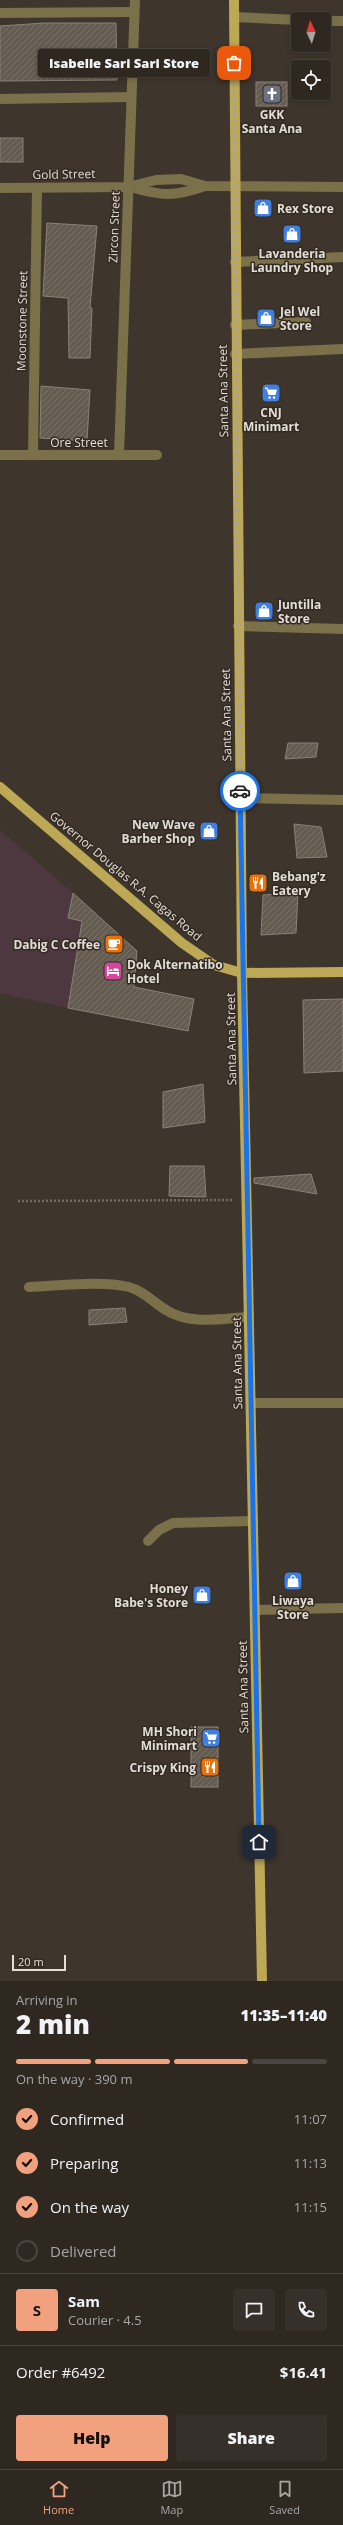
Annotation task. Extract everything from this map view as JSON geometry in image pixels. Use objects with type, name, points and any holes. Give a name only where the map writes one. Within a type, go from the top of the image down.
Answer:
[{"type":"main road","name":"Santa Ana Street","points":[[234,0],[235,354],[242,973],[262,1981]]},
{"type":"main road","name":"Governor Douglas R.A. Cagas Road","points":[[0,787],[182,943],[214,965],[242,973],[343,972]]},
{"type":"street","name":"Zircon Street","points":[[119,455],[135,0]]},
{"type":"street","points":[[0,13],[134,12]]},
{"type":"street","points":[[234,17],[291,20]]},
{"type":"street","points":[[331,21],[343,21]]},
{"type":"street","points":[[0,99],[131,97]]},
{"type":"street","name":"Gold Street","points":[[0,188],[128,187],[156,180],[167,179],[181,179],[205,186]]},
{"type":"street","name":"Gold Street","points":[[128,187],[156,194],[174,194],[205,186],[235,185],[343,188]]},
{"type":"street","name":"Moonstone Street","points":[[33,455],[37,188]]},
{"type":"street","points":[[235,262],[343,257]]},
{"type":"street","points":[[235,325],[306,322]]},
{"type":"street","points":[[235,354],[343,349]]},
{"type":"street","name":"Ore Street","points":[[0,455],[157,455]]},
{"type":"street","points":[[238,626],[343,629]]},
{"type":"street","points":[[240,798],[343,800]]},
{"type":"street","points":[[29,1287],[110,1285],[130,1287],[146,1294],[179,1316],[207,1318],[249,1317]]},
{"type":"street","points":[[251,1403],[343,1403]]},
{"type":"street","points":[[148,1542],[159,1530],[172,1523],[253,1521]]},
{"type":"street","points":[[255,1610],[343,1608]]},
{"type":"path","points":[[18,1201],[247,1200]]},
{"type":"shaded area","points":[[0,830],[73,893],[68,917],[82,921],[68,1008],[0,993]]},
{"type":"building","points":[[44,23],[116,23],[117,80],[0,81],[0,26]]},
{"type":"building","name":"GKK Santa Ana","points":[[256,82],[287,82],[287,106],[256,106]]},
{"type":"building","points":[[0,138],[23,138],[23,162],[0,162]]},
{"type":"building","points":[[47,223],[97,226],[90,308],[92,308],[90,358],[69,358],[68,298],[43,296]]},
{"type":"building","points":[[41,386],[90,390],[87,441],[40,438]]},
{"type":"building","points":[[288,743],[318,743],[316,757],[285,759]]},
{"type":"building","points":[[294,824],[321,827],[327,857],[297,858]]},
{"type":"building","points":[[73,893],[137,951],[134,987],[194,999],[188,1031],[68,1008],[82,921],[68,918]]},
{"type":"building","points":[[298,893],[296,933],[261,935],[263,895]]},
{"type":"building","points":[[343,999],[343,1071],[304,1073],[303,1000]]},
{"type":"building","points":[[203,1084],[205,1122],[163,1128],[163,1092]]},
{"type":"building","points":[[170,1166],[204,1166],[206,1197],[169,1196]]},
{"type":"building","points":[[311,1174],[317,1194],[254,1183],[254,1178]]},
{"type":"building","points":[[125,1308],[127,1322],[89,1325],[89,1310]]},
{"type":"building","points":[[191,1727],[218,1727],[218,1787],[191,1787]]},
{"type":"way so far","points":[[234,63],[235,354],[240,791]]},
{"type":"place","name":"Isabelle Sari Sari Store","points":[[234,63]]},
{"type":"place","name":"GKK Santa Ana","points":[[272,94]]},
{"type":"place","name":"Rex Store","points":[[263,208]]},
{"type":"place","name":"Lavanderia Laundry Shop","points":[[292,234]]},
{"type":"place","name":"Jel Wel Store","points":[[266,318]]},
{"type":"place","name":"CNJ Minimart","points":[[271,393]]},
{"type":"place","name":"Juntilla Store","points":[[264,611]]},
{"type":"place","name":"New Wave Barber Shop","points":[[209,831]]},
{"type":"place","name":"Bebang'z Eatery","points":[[258,883]]},
{"type":"place","name":"Dabig C Coffee","points":[[114,944]]},
{"type":"place","name":"Dok Alternatibo Hotel","points":[[113,971]]},
{"type":"place","name":"Liwaya Store","points":[[293,1581]]},
{"type":"place","name":"Honey Babe's Store","points":[[202,1595]]},
{"type":"place","name":"MH Shori Minimart","points":[[211,1738]]},
{"type":"place","name":"Crispy King","points":[[210,1767]]},
{"type":"route","points":[[240,791],[242,973],[259,1842]]}]
